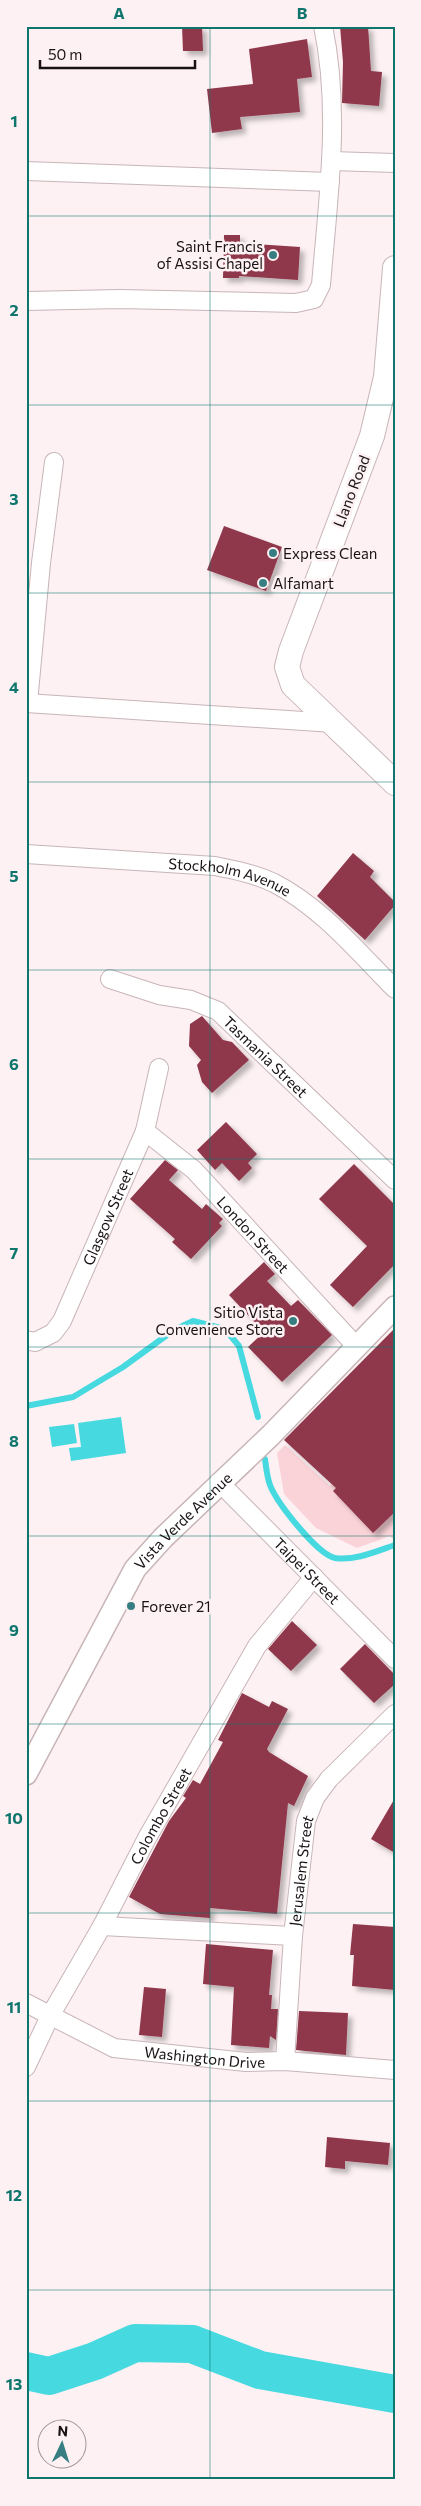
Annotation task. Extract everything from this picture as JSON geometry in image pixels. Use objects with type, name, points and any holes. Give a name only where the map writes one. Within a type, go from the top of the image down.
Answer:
[{"type":"main road","name":"Llano Road","points":[[395,268],[393,319],[386,377],[372,436],[301,623],[287,667],[293,685],[395,783]]},
{"type":"street","points":[[26,300],[120,298],[296,303],[314,299],[320,285],[331,161],[330,62],[323,26]]},
{"type":"street","points":[[331,161],[395,163]]},
{"type":"street","points":[[26,171],[330,182]]},
{"type":"street","points":[[54,462],[34,562],[27,703],[334,723]]},
{"type":"street","name":"Stockholm Avenue","points":[[26,854],[215,866],[245,873],[273,883],[304,903],[325,920],[395,989]]},
{"type":"street","name":"Tasmania Street","points":[[110,979],[159,995],[191,1000],[218,1012],[395,1180]]},
{"type":"street","name":"Glasgow Street","points":[[26,1340],[35,1342],[53,1333],[62,1321],[145,1131],[158,1068]]},
{"type":"street","name":"London Street","points":[[145,1131],[194,1170],[356,1346]]},
{"type":"street","name":"Vista Verde Avenue","points":[[26,1774],[135,1569],[219,1482],[271,1435],[395,1307]]},
{"type":"street","name":"Taipei Street","points":[[219,1482],[395,1660]]},
{"type":"street","name":"Colombo Street","points":[[26,2067],[50,2016],[102,1926],[147,1838],[258,1646],[314,1577]]},
{"type":"street","name":"Jerusalem Street","points":[[285,2061],[293,1936],[306,1821],[315,1798],[328,1779],[395,1714]]},
{"type":"street","points":[[102,1926],[293,1936]]},
{"type":"street","name":"Washington Drive","points":[[26,2003],[114,2048],[246,2062],[285,2061],[395,2070]]},
{"type":"shaded area","points":[[395,1421],[395,1541],[390,1536],[357,1548],[316,1528],[284,1494],[277,1453],[285,1445],[330,1486]]},
{"type":"water","points":[[121,1417],[126,1453],[71,1461],[69,1448],[81,1447],[78,1423]]},
{"type":"water","points":[[74,1424],[77,1443],[52,1447],[49,1427]]},
{"type":"building","points":[[182,26],[202,26],[203,51],[183,51]]},
{"type":"building","points":[[340,26],[368,26],[371,71],[382,72],[379,106],[342,103],[343,62]]},
{"type":"building","points":[[307,39],[312,77],[297,79],[300,112],[240,117],[242,129],[212,133],[207,89],[253,84],[249,49]]},
{"type":"building","name":"Saint Francis of Assisi Chapel","points":[[224,235],[240,235],[240,243],[300,247],[298,280],[239,276],[239,278],[223,278]]},
{"type":"building","points":[[224,526],[282,547],[266,591],[207,570]]},
{"type":"building","points":[[353,853],[374,871],[370,877],[395,902],[395,905],[365,940],[317,896]]},
{"type":"building","points":[[202,1016],[223,1040],[232,1042],[249,1060],[212,1093],[202,1082],[197,1065],[201,1060],[189,1046],[190,1024]]},
{"type":"building","points":[[226,1122],[257,1154],[248,1163],[252,1168],[239,1181],[222,1163],[215,1170],[197,1150]]},
{"type":"building","points":[[165,1160],[178,1170],[169,1180],[202,1209],[206,1204],[223,1219],[219,1223],[222,1226],[191,1259],[172,1242],[175,1239],[130,1199]]},
{"type":"building","points":[[354,1164],[395,1205],[395,1264],[353,1307],[330,1285],[367,1246],[319,1199]]},
{"type":"building","points":[[264,1262],[275,1274],[267,1281],[291,1306],[298,1300],[332,1335],[282,1382],[248,1347],[264,1332],[229,1295]]},
{"type":"building","points":[[395,1328],[395,1512],[373,1533],[333,1491],[336,1488],[284,1440]]},
{"type":"building","points":[[292,1621],[317,1645],[291,1671],[268,1649]]},
{"type":"building","points":[[365,1644],[395,1675],[395,1684],[374,1703],[340,1669]]},
{"type":"building","points":[[242,1693],[269,1707],[272,1701],[288,1709],[267,1749],[308,1776],[294,1806],[288,1803],[277,1914],[210,1908],[210,1918],[160,1914],[129,1897],[169,1821],[186,1798],[183,1796],[193,1780],[200,1784],[223,1742],[218,1740]]},
{"type":"building","points":[[395,1798],[395,1853],[371,1839]]},
{"type":"building","points":[[353,1924],[395,1927],[395,1990],[352,1986],[354,1955],[350,1955]]},
{"type":"building","points":[[206,1944],[273,1950],[269,1995],[272,1995],[271,2009],[278,2009],[276,2040],[270,2036],[269,2048],[231,2045],[234,1987],[203,1984]]},
{"type":"building","points":[[144,1987],[166,1989],[162,2037],[139,2035]]},
{"type":"building","points":[[299,2011],[348,2013],[346,2055],[296,2050]]},
{"type":"building","points":[[327,2137],[390,2143],[388,2165],[345,2161],[345,2169],[325,2167]]},
{"type":"waterway","points":[[26,1406],[73,1397],[123,1367],[174,1330],[193,1321],[225,1329],[239,1346],[258,1417]]},
{"type":"waterway","points":[[265,1459],[267,1475],[274,1493],[298,1527],[327,1554],[343,1559],[366,1555],[395,1545]]},
{"type":"waterway","points":[[26,2371],[49,2376],[95,2361],[135,2343],[192,2344],[260,2370],[395,2394]]},
{"type":"place","name":"Saint Francis of Assisi Chapel","points":[[273,255]]},
{"type":"place","name":"Express Clean","points":[[273,553]]},
{"type":"place","name":"Alfamart","points":[[263,583]]},
{"type":"place","name":"Sitio Vista Convenience Store","points":[[293,1321]]},
{"type":"place","name":"Forever 21","points":[[131,1606]]}]
